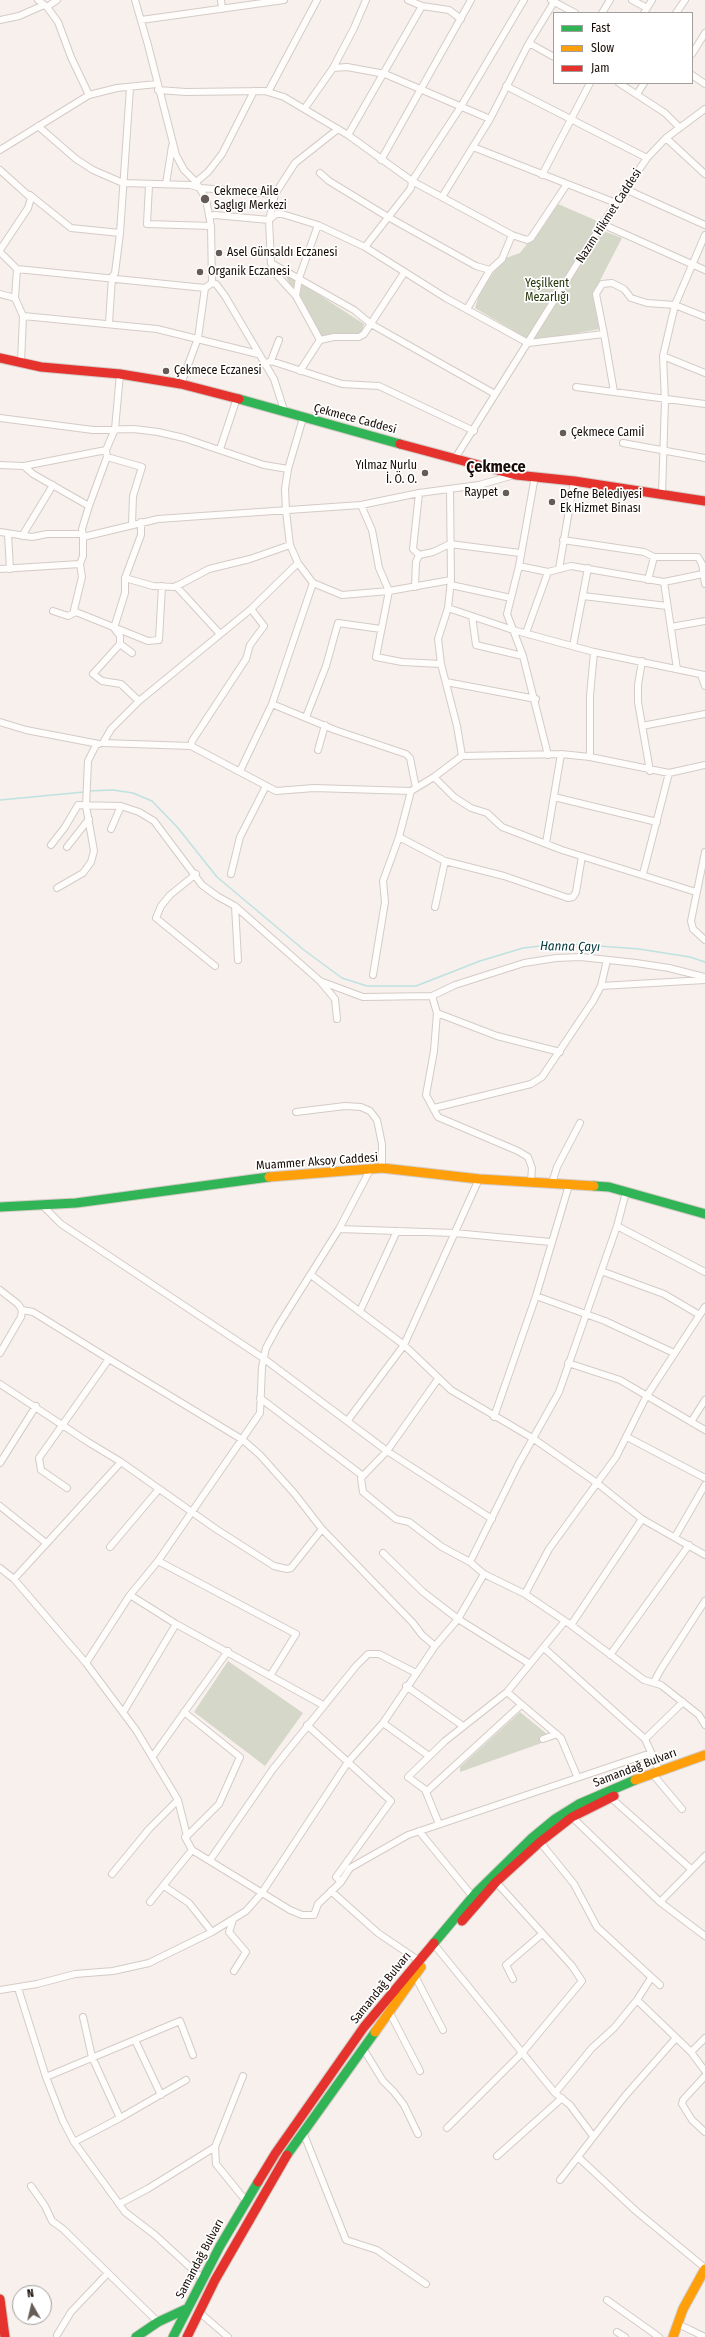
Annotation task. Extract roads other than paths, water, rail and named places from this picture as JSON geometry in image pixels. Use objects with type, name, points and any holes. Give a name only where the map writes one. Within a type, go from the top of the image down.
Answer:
[{"type":"main road","name":"Çekmece Caddesi","points":[[0,358],[41,367],[120,374],[181,384],[284,410],[303,418],[454,460],[516,475],[574,481],[705,501]]},
{"type":"main road","name":"Muammer Aksoy Caddesi","points":[[0,1207],[76,1203],[241,1180],[382,1168],[479,1180],[609,1187],[705,1214]]},
{"type":"main road","name":"Samandağ Bulvarı","points":[[173,2337],[186,2309],[246,2201],[275,2154],[364,2027],[418,1960],[472,1897],[532,1838],[555,1819],[579,1804],[658,1774],[705,1754]]},
{"type":"main road","name":"Samandağ Bulvarı","points":[[186,2337],[255,2207],[302,2131],[364,2050],[415,1976],[437,1948],[496,1882],[540,1842],[572,1817],[658,1774],[705,1760]]},
{"type":"main road","points":[[673,2337],[683,2309],[705,2269]]},
{"type":"main road","points":[[0,2299],[5,2337]]},
{"type":"main road","points":[[136,2337],[158,2322],[186,2309]]},
{"type":"street","points":[[38,0],[58,22],[71,57],[89,95]]},
{"type":"street","points":[[0,20],[20,16],[57,0]]},
{"type":"street","points":[[135,0],[173,145],[184,170],[201,188],[206,199],[211,226],[212,283]]},
{"type":"street","points":[[221,0],[222,9]]},
{"type":"street","points":[[141,20],[284,0]]},
{"type":"street","points":[[268,92],[316,0]]},
{"type":"street","points":[[305,108],[333,68],[354,28],[366,0]]},
{"type":"street","points":[[408,0],[422,6],[449,10],[461,19]]},
{"type":"street","points":[[381,160],[471,0]]},
{"type":"street","points":[[365,248],[411,188],[412,181],[460,108],[524,0]]},
{"type":"street","points":[[603,12],[610,0]]},
{"type":"street","points":[[632,0],[646,10],[652,0]]},
{"type":"street","points":[[677,12],[685,0]]},
{"type":"street","points":[[442,197],[490,119],[552,1],[562,3],[574,12]]},
{"type":"street","points":[[348,135],[385,74],[422,6]]},
{"type":"street","points":[[693,52],[705,33]]},
{"type":"street","points":[[529,43],[553,56]]},
{"type":"street","points":[[333,68],[347,67],[385,74],[460,108],[490,119]]},
{"type":"street","points":[[693,76],[705,84]]},
{"type":"street","points":[[542,175],[590,84]]},
{"type":"street","points":[[621,84],[665,113],[680,128]]},
{"type":"street","points":[[637,94],[643,84]]},
{"type":"street","points":[[506,86],[647,158]]},
{"type":"street","points":[[0,150],[89,95],[117,88],[158,87],[186,92],[254,91],[268,92],[305,108],[348,135],[412,181],[512,235],[527,240],[532,238],[567,184]]},
{"type":"street","points":[[109,323],[112,277],[115,273],[120,233],[130,88]]},
{"type":"street","points":[[196,182],[208,172],[222,154],[254,91]]},
{"type":"street","name":"Nazım Hikmet Caddesi","points":[[454,460],[474,431],[495,394],[602,224],[647,158],[666,138],[705,109]]},
{"type":"street","points":[[38,126],[76,159],[93,170],[123,183],[190,185],[201,188],[275,194]]},
{"type":"street","points":[[320,340],[296,296],[275,273],[272,263],[269,220],[275,194],[295,163],[338,129]]},
{"type":"street","points":[[666,138],[705,174]]},
{"type":"street","points":[[166,184],[173,145]]},
{"type":"street","points":[[473,147],[616,203]]},
{"type":"street","points":[[0,170],[71,228],[120,233]]},
{"type":"street","points":[[320,173],[329,181],[388,217],[476,266],[490,270]]},
{"type":"street","points":[[149,184],[147,224],[211,226]]},
{"type":"street","points":[[625,189],[705,225]]},
{"type":"street","points":[[30,195],[31,202],[28,208],[0,251],[17,269],[112,277],[205,288],[212,283]]},
{"type":"street","points":[[209,216],[215,215],[269,220],[276,214],[282,214],[318,225],[365,248],[404,273],[528,343],[604,334]]},
{"type":"street","points":[[602,224],[705,270]]},
{"type":"street","points":[[296,296],[299,278],[318,225]]},
{"type":"street","points":[[467,309],[490,270],[502,259],[512,235]]},
{"type":"street","points":[[662,494],[662,451],[665,401],[663,356],[675,305],[705,235]]},
{"type":"street","points":[[272,263],[354,310],[371,324],[495,394]]},
{"type":"street","points":[[17,269],[15,298],[23,316],[21,362]]},
{"type":"street","points":[[320,340],[359,337],[364,334],[404,273]]},
{"type":"street","points":[[212,283],[216,284],[225,296],[274,379],[284,410]]},
{"type":"street","points":[[614,392],[596,294],[602,284],[612,283],[624,290],[631,298],[647,303],[675,305],[705,317]]},
{"type":"street","points":[[181,384],[198,338],[205,288]]},
{"type":"street","points":[[0,294],[15,298]]},
{"type":"street","points":[[23,316],[109,323],[158,329],[258,354]]},
{"type":"street","points":[[271,361],[279,340]]},
{"type":"street","points":[[300,371],[320,340]]},
{"type":"street","points":[[663,356],[705,373]]},
{"type":"street","points":[[264,364],[271,361],[342,384],[378,386],[474,431]]},
{"type":"street","points":[[76,612],[74,610],[82,577],[80,564],[83,556],[83,535],[89,506],[106,454],[116,430],[120,374]]},
{"type":"street","points":[[576,387],[665,401],[705,404]]},
{"type":"street","points":[[220,449],[237,398]]},
{"type":"street","points":[[0,418],[92,430],[158,432],[220,449],[264,465],[288,469]]},
{"type":"street","points":[[303,418],[288,469],[285,489],[286,511],[290,545],[298,563],[313,583],[342,595],[389,591],[416,587],[432,582],[451,582],[511,598]]},
{"type":"street","points":[[623,443],[705,458]]},
{"type":"street","points":[[0,465],[24,466],[106,454],[142,467],[133,496],[132,524]]},
{"type":"street","points":[[24,466],[89,506]]},
{"type":"street","points":[[0,532],[22,536],[83,535],[158,519],[361,505],[419,493],[479,485],[516,475]]},
{"type":"street","points":[[535,476],[520,553],[519,566],[507,614],[523,656],[536,699],[548,755]]},
{"type":"street","points":[[559,569],[574,481]]},
{"type":"street","points":[[22,536],[53,485]]},
{"type":"street","points":[[450,489],[451,582],[448,608],[438,639],[441,664],[460,737],[462,756]]},
{"type":"street","points":[[419,493],[413,549],[419,555]]},
{"type":"street","points":[[361,505],[372,530],[379,568],[389,591],[376,656],[402,662],[441,664]]},
{"type":"street","points":[[114,628],[124,593],[125,578],[141,535],[141,522]]},
{"type":"street","points":[[8,534],[10,569]]},
{"type":"street","points":[[563,540],[644,552],[654,557],[698,557],[704,562],[703,574],[705,584]]},
{"type":"street","points":[[419,555],[433,552],[450,544],[520,553]]},
{"type":"street","points":[[125,578],[153,586],[176,586],[209,569],[250,559],[290,545]]},
{"type":"street","points":[[416,587],[416,562],[419,555]]},
{"type":"street","points":[[648,580],[654,557]]},
{"type":"street","points":[[103,743],[111,729],[139,701],[251,609],[298,563]]},
{"type":"street","points":[[0,569],[80,564]]},
{"type":"street","points":[[519,566],[548,572],[571,566],[664,582],[703,574]]},
{"type":"street","points":[[573,646],[588,568]]},
{"type":"street","points":[[526,633],[548,572]]},
{"type":"street","points":[[664,582],[677,669]]},
{"type":"street","points":[[240,771],[272,704],[313,583]]},
{"type":"street","points":[[53,611],[68,616],[76,612],[148,641],[159,640],[162,586]]},
{"type":"street","points":[[176,586],[220,634]]},
{"type":"street","points":[[583,596],[667,606]]},
{"type":"street","points":[[448,608],[513,630],[594,652],[703,675],[705,686]]},
{"type":"street","points":[[191,746],[192,741],[246,659],[250,645],[264,626],[251,609]]},
{"type":"street","points":[[472,616],[476,645],[523,656]]},
{"type":"street","points":[[671,627],[705,621]]},
{"type":"street","points":[[306,717],[326,666],[338,623],[382,629]]},
{"type":"street","points":[[114,628],[120,636],[120,644],[94,671],[93,674],[102,680],[121,684],[139,701]]},
{"type":"street","points":[[120,644],[132,653]]},
{"type":"street","points":[[590,757],[590,696],[594,652]]},
{"type":"street","points":[[642,662],[638,694],[650,771]]},
{"type":"street","points":[[446,682],[536,699]]},
{"type":"street","points":[[272,704],[406,754],[410,758],[414,789],[383,881],[385,902],[373,975]]},
{"type":"street","points":[[642,726],[705,714]]},
{"type":"street","points":[[0,722],[96,746],[103,743],[191,746],[276,791],[314,788],[414,789],[434,777],[462,756],[561,754],[590,757],[650,771],[669,773],[691,770],[705,765]]},
{"type":"street","points":[[318,750],[325,725]]},
{"type":"street","points":[[57,888],[74,880],[83,873],[91,862],[94,851],[86,806],[88,761],[96,746]]},
{"type":"street","points":[[546,843],[561,754]]},
{"type":"street","points":[[643,874],[669,773]]},
{"type":"street","points":[[434,777],[454,797],[471,808],[488,813],[502,827],[582,856],[643,874],[696,892]]},
{"type":"street","points":[[232,874],[240,837],[266,786]]},
{"type":"street","points":[[554,797],[657,822]]},
{"type":"street","points":[[51,845],[65,828],[78,805],[121,806],[139,812],[154,821],[196,874],[202,885],[217,896],[236,906],[320,981],[335,999],[337,1019]]},
{"type":"street","points":[[111,829],[121,806]]},
{"type":"street","points":[[67,847],[89,819]]},
{"type":"street","points":[[399,837],[437,855],[445,862],[504,876],[568,898],[573,897],[576,892],[582,856]]},
{"type":"street","points":[[705,852],[691,921],[693,929],[705,940]]},
{"type":"street","points":[[435,907],[445,862]]},
{"type":"street","points":[[196,874],[170,895],[161,906],[156,918],[215,966]]},
{"type":"street","points":[[236,906],[238,960]]},
{"type":"street","points":[[320,981],[363,997],[432,996],[455,985],[524,963],[556,958],[582,957],[669,968],[705,979]]},
{"type":"street","points":[[434,1108],[531,1084],[542,1077],[560,1052],[601,986],[607,960]]},
{"type":"street","points":[[601,986],[705,979]]},
{"type":"street","points":[[432,996],[437,1013],[434,1051],[426,1095],[438,1117],[518,1151],[528,1157],[532,1168],[531,1182]]},
{"type":"street","points":[[437,1013],[496,1036],[560,1052]]},
{"type":"street","points":[[296,1112],[345,1106],[361,1107],[370,1111],[377,1120],[382,1144],[382,1168]]},
{"type":"street","points":[[552,1184],[557,1167],[580,1123]]},
{"type":"street","points":[[86,1663],[130,1595],[158,1561],[243,1440],[260,1413],[263,1358],[278,1326],[339,1229],[370,1168]]},
{"type":"street","points":[[348,1420],[404,1345],[479,1180]]},
{"type":"street","points":[[494,1417],[536,1296],[569,1185]]},
{"type":"street","points":[[470,1562],[534,1439],[554,1404],[617,1226],[626,1192]]},
{"type":"street","points":[[41,1204],[60,1224],[263,1358],[388,1451],[492,1519]]},
{"type":"street","points":[[617,1226],[705,1272]]},
{"type":"street","points":[[339,1229],[454,1234],[551,1242]]},
{"type":"street","points":[[360,1311],[397,1231]]},
{"type":"street","points":[[525,1594],[549,1549],[616,1457],[646,1397],[703,1311],[664,1294],[601,1271]]},
{"type":"street","points":[[311,1275],[404,1345],[451,1390],[494,1417],[534,1439],[597,1483],[642,1519],[689,1544],[705,1555]]},
{"type":"street","points":[[0,1290],[18,1304],[22,1310],[33,1312],[243,1440],[260,1455],[294,1493],[322,1529],[408,1617],[422,1635],[435,1646]]},
{"type":"street","points":[[536,1296],[586,1313],[643,1337],[674,1353]]},
{"type":"street","points":[[0,1352],[20,1317],[22,1310]]},
{"type":"street","points":[[67,1488],[46,1475],[41,1470],[39,1458],[109,1359]]},
{"type":"street","points":[[568,1363],[620,1380],[646,1397],[705,1430]]},
{"type":"street","points":[[438,1379],[388,1451],[363,1476],[361,1485],[368,1498],[396,1519],[409,1522],[442,1547],[470,1562],[484,1574],[525,1594],[571,1625],[644,1680],[654,1682],[683,1702],[699,1715],[705,1725]]},
{"type":"street","points":[[0,1384],[36,1406],[88,1442],[122,1462],[192,1512],[274,1566],[287,1569],[299,1560],[322,1529]]},
{"type":"street","points":[[260,1398],[363,1476]]},
{"type":"street","points":[[691,1422],[705,1400]]},
{"type":"street","points":[[0,1463],[36,1406]]},
{"type":"street","points":[[627,1437],[705,1478]]},
{"type":"street","points":[[14,1579],[122,1462]]},
{"type":"street","points":[[675,1537],[705,1485]]},
{"type":"street","points":[[110,1547],[159,1489]]},
{"type":"street","points":[[0,1506],[46,1543]]},
{"type":"street","points":[[571,1625],[642,1519]]},
{"type":"street","points":[[610,1655],[689,1544]]},
{"type":"street","points":[[383,1553],[423,1592],[458,1619],[530,1664]]},
{"type":"street","points":[[158,1561],[296,1634],[270,1676]]},
{"type":"street","points":[[0,1568],[14,1579],[86,1663],[124,1712],[153,1756],[178,1800],[187,1836],[185,1837],[192,1850],[290,1910],[314,1916],[318,1904],[341,1882],[350,1868],[419,1831],[577,1776],[651,1753]]},
{"type":"street","points":[[0,1990],[18,1988],[75,1974],[135,1967],[171,1953],[212,1932],[246,1911],[262,1894],[348,1762],[383,1723],[406,1686],[435,1646],[458,1619],[484,1574]]},
{"type":"street","points":[[130,1595],[176,1624],[228,1651],[323,1705]]},
{"type":"street","points":[[654,1682],[705,1600]]},
{"type":"street","points":[[439,1824],[427,1791],[408,1778],[429,1756],[463,1726],[507,1692],[565,1621]]},
{"type":"street","points":[[124,1712],[176,1624]]},
{"type":"street","points":[[544,1648],[645,1739],[658,1774],[682,1809]]},
{"type":"street","points":[[153,1756],[228,1651]]},
{"type":"street","points":[[210,1860],[264,1781],[323,1705],[368,1654],[379,1654],[416,1673]]},
{"type":"street","points":[[406,1686],[463,1726]]},
{"type":"street","points":[[507,1692],[520,1705],[561,1738],[577,1776]]},
{"type":"street","points":[[645,1739],[683,1702]]},
{"type":"street","points":[[427,1791],[520,1705]]},
{"type":"street","points":[[699,1715],[705,1709]]},
{"type":"street","points":[[184,1712],[240,1757],[219,1804],[187,1836]]},
{"type":"street","points":[[383,1723],[429,1756]]},
{"type":"street","points":[[307,1725],[391,1801],[336,1877],[341,1882]]},
{"type":"street","points":[[543,1739],[557,1734]]},
{"type":"street","points":[[610,1797],[690,1869]]},
{"type":"street","points":[[112,1874],[149,1829],[178,1800]]},
{"type":"street","points":[[572,1817],[660,1902],[705,1936]]},
{"type":"street","points":[[419,1831],[472,1897]]},
{"type":"street","points":[[540,1842],[574,1884],[597,1926],[660,1986]]},
{"type":"street","points":[[150,1902],[192,1850]]},
{"type":"street","points":[[660,1902],[690,1869],[702,1863],[705,1856]]},
{"type":"street","points":[[448,2128],[522,2053],[582,1981],[496,1882]]},
{"type":"street","points":[[164,1886],[189,1903],[212,1932]]},
{"type":"street","points":[[331,1891],[378,1932],[418,1960]]},
{"type":"street","points":[[232,1920],[229,1932],[246,1952],[234,1971]]},
{"type":"street","points":[[513,1979],[506,1965],[542,1934]]},
{"type":"street","points":[[437,1948],[555,2093],[570,2105],[593,2136]]},
{"type":"street","points":[[415,1976],[443,2030]]},
{"type":"street","points":[[555,2093],[592,2048],[614,2028],[637,2000],[651,1978]]},
{"type":"street","points":[[18,1988],[46,2077],[63,2121],[74,2142],[91,2163],[119,2204],[135,2221],[155,2235],[203,2279]]},
{"type":"street","points":[[637,2000],[691,2052],[705,2071]]},
{"type":"street","points":[[390,2013],[420,2071]]},
{"type":"street","points":[[83,2018],[92,2057],[120,2118]]},
{"type":"street","points":[[46,2077],[180,2021],[193,2054]]},
{"type":"street","points":[[560,2180],[593,2136],[676,2038]]},
{"type":"street","points":[[691,2052],[705,2038]]},
{"type":"street","points":[[135,2040],[161,2094]]},
{"type":"street","points":[[364,2050],[383,2081],[404,2105],[418,2134]]},
{"type":"street","points":[[243,2076],[215,2147],[216,2164],[246,2201]]},
{"type":"street","points":[[705,2076],[683,2100],[682,2104],[692,2120],[705,2132]]},
{"type":"street","points":[[74,2142],[120,2118],[186,2080]]},
{"type":"street","points":[[497,2156],[562,2098]]},
{"type":"street","points":[[302,2131],[326,2188],[338,2224],[346,2240],[377,2250],[426,2284]]},
{"type":"street","points":[[119,2204],[149,2188],[215,2147]]},
{"type":"street","points":[[578,2157],[651,2224],[705,2269]]},
{"type":"street","points":[[31,2186],[45,2206],[52,2221],[63,2229],[158,2322]]},
{"type":"street","points":[[57,2335],[71,2312],[108,2273]]},
{"type":"street","points":[[607,2300],[659,2337]]},
{"type":"street","points":[[199,2312],[228,2337]]},
{"type":"street","points":[[678,2324],[705,2337]]},
{"type":"street","points":[[616,2332],[624,2337]]},
{"type":"waterway","name":"Hanna Çayı","points":[[88,791],[113,790],[133,793],[152,801],[178,828],[217,877],[304,950],[342,978],[367,986],[416,986],[480,961],[523,948],[549,945],[572,944],[639,949],[690,957],[705,962]]},
{"type":"waterway","points":[[0,800],[84,792]]},
{"type":"place","name":"Cekmece Aile Saglıgı Merkezi","points":[[205,199]]},
{"type":"place","name":"Asel Günsaldı Eczanesi","points":[[219,253]]},
{"type":"place","name":"Organik Eczanesi","points":[[200,272]]},
{"type":"place","name":"Çekmece Eczanesi","points":[[166,371]]},
{"type":"place","name":"Çekmece Camiİ","points":[[563,433]]},
{"type":"place","name":"Yılmaz Nurlu İ. Ö. O.","points":[[425,473]]},
{"type":"place","name":"Raypet","points":[[506,493]]},
{"type":"place","name":"Defne Belediyesi Ek Hizmet Binası","points":[[552,502]]},
{"type":"district","name":"Çekmece","points":[[496,468]]},
{"type":"park label","name":"Yeşilkent Mezarlığı","points":[[547,291]]}]
